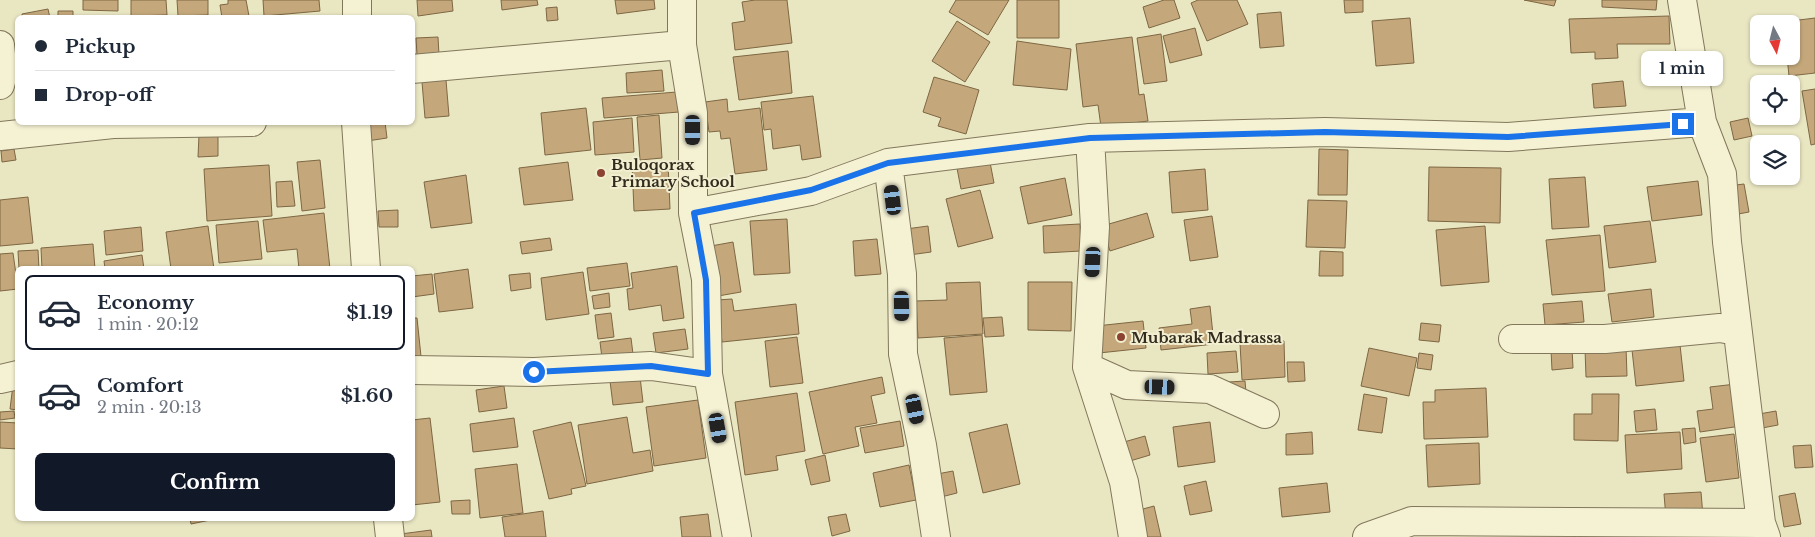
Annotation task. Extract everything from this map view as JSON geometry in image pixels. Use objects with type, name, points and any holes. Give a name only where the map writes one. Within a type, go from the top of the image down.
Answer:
[{"type":"street","points":[[357,0],[357,15]]},
{"type":"street","points":[[682,0],[682,45],[693,113],[694,213],[706,280],[708,374],[737,537]]},
{"type":"street","points":[[1367,537],[1412,521],[1764,530],[1737,331],[1722,174],[1702,122],[1682,0]]},
{"type":"street","points":[[0,45],[3,74],[0,85]]},
{"type":"street","points":[[415,69],[682,45]]},
{"type":"street","points":[[694,213],[811,190],[888,163],[1090,138],[1325,132],[1508,137],[1702,122]]},
{"type":"street","points":[[0,136],[103,125]]},
{"type":"street","points":[[356,125],[366,266]]},
{"type":"street","points":[[1090,138],[1095,227],[1087,367],[1124,482],[1133,537]]},
{"type":"street","points":[[888,163],[902,274],[903,354],[922,445],[936,537]]},
{"type":"street","points":[[1513,338],[1606,340],[1720,328],[1737,331]]},
{"type":"street","points":[[415,370],[534,372],[651,366],[708,374]]},
{"type":"street","points":[[1087,367],[1127,386],[1210,389],[1265,414]]},
{"type":"street","points":[[0,379],[15,376]]},
{"type":"street","points":[[388,521],[390,537]]},
{"type":"building","points":[[83,0],[118,0],[118,11],[83,10]]},
{"type":"building","points":[[131,0],[166,0],[167,15],[131,15]]},
{"type":"building","points":[[177,0],[208,0],[208,15],[178,15]]},
{"type":"building","points":[[228,0],[246,0],[249,15],[222,15],[220,5],[228,4]]},
{"type":"building","points":[[263,0],[319,0],[320,11],[264,15]]},
{"type":"building","points":[[417,0],[452,0],[453,11],[418,16]]},
{"type":"building","points":[[501,0],[537,0],[538,5],[502,10]]},
{"type":"building","points":[[615,0],[654,0],[655,9],[617,14]]},
{"type":"building","points":[[787,0],[792,43],[735,50],[732,23],[745,21],[742,2]]},
{"type":"building","points":[[956,0],[1009,0],[988,35],[949,12]]},
{"type":"building","points":[[1017,0],[1059,0],[1059,38],[1017,38]]},
{"type":"building","points":[[1164,0],[1174,0],[1180,18],[1149,28],[1143,7]]},
{"type":"building","points":[[1198,0],[1237,0],[1248,24],[1207,41],[1191,3]]},
{"type":"building","points":[[1344,0],[1363,0],[1363,12],[1345,13]]},
{"type":"building","points":[[1524,0],[1556,0],[1554,6]]},
{"type":"building","points":[[1602,0],[1657,0],[1656,10],[1602,7]]},
{"type":"building","points":[[557,7],[558,20],[547,21],[546,8]]},
{"type":"building","points":[[48,9],[49,15],[22,15]]},
{"type":"building","points":[[58,11],[73,11],[73,15],[58,15]]},
{"type":"building","points":[[1281,12],[1284,46],[1260,48],[1257,14]]},
{"type":"building","points":[[1669,16],[1670,44],[1617,44],[1618,58],[1595,59],[1595,52],[1571,53],[1569,19]]},
{"type":"building","points":[[1410,18],[1414,63],[1376,66],[1372,21]]},
{"type":"building","points":[[1815,18],[1815,73],[1789,75],[1788,65],[1800,65],[1800,20]]},
{"type":"building","points":[[957,21],[990,42],[965,82],[932,61]]},
{"type":"building","points":[[1195,28],[1202,55],[1170,63],[1163,36]]},
{"type":"building","points":[[1161,34],[1167,81],[1144,84],[1137,38]]},
{"type":"building","points":[[438,37],[439,55],[417,55],[416,38]]},
{"type":"building","points":[[1132,37],[1139,95],[1144,94],[1148,121],[1101,127],[1098,105],[1083,107],[1076,44]]},
{"type":"building","points":[[1017,41],[1071,49],[1067,90],[1013,85]]},
{"type":"building","points":[[788,51],[792,93],[739,100],[733,57]]},
{"type":"building","points":[[662,70],[664,91],[627,93],[626,73]]},
{"type":"building","points":[[934,77],[979,90],[966,134],[938,126],[941,118],[923,112]]},
{"type":"building","points":[[446,80],[449,116],[425,118],[422,82]]},
{"type":"building","points":[[1623,81],[1626,106],[1594,108],[1592,84]]},
{"type":"building","points":[[1815,89],[1815,144],[1811,145],[1802,91]]},
{"type":"building","points":[[677,92],[679,112],[604,118],[602,98]]},
{"type":"building","points":[[813,96],[821,157],[802,160],[800,145],[773,149],[771,129],[764,130],[761,102]]},
{"type":"building","points":[[727,99],[728,112],[760,108],[767,170],[735,174],[730,138],[721,139],[720,131],[709,132],[705,102]]},
{"type":"building","points":[[586,108],[591,150],[545,155],[541,113]]},
{"type":"building","points":[[659,115],[662,158],[640,160],[637,117]]},
{"type":"building","points":[[632,118],[634,152],[595,155],[593,122]]},
{"type":"building","points":[[1748,118],[1752,135],[1734,140],[1730,122]]},
{"type":"building","points":[[351,125],[385,125],[387,138],[354,143]]},
{"type":"building","points":[[199,135],[218,135],[218,156],[198,157]]},
{"type":"building","points":[[14,149],[16,160],[2,162],[1,151]]},
{"type":"building","points":[[1319,149],[1348,150],[1347,195],[1318,195]]},
{"type":"building","points":[[989,157],[994,183],[961,189],[956,163]]},
{"type":"building","points":[[320,160],[325,208],[302,211],[297,162]]},
{"type":"building","points":[[568,162],[573,200],[524,205],[519,168]]},
{"type":"building","points":[[668,162],[670,209],[634,211],[632,164]]},
{"type":"building","points":[[269,165],[272,216],[207,221],[204,169]]},
{"type":"building","points":[[1429,167],[1501,168],[1500,223],[1428,221]]},
{"type":"building","points":[[1205,169],[1208,210],[1172,213],[1169,172]]},
{"type":"building","points":[[466,175],[472,223],[431,228],[424,182]]},
{"type":"building","points":[[1585,177],[1589,227],[1552,229],[1549,179]]},
{"type":"building","points":[[1065,178],[1072,215],[1028,224],[1020,187]]},
{"type":"building","points":[[292,181],[295,206],[277,207],[276,182]]},
{"type":"building","points":[[1698,181],[1702,215],[1652,221],[1647,187]]},
{"type":"building","points":[[1744,184],[1749,212],[1733,215],[1728,186]]},
{"type":"building","points":[[980,190],[993,238],[958,247],[946,199]]},
{"type":"building","points":[[28,197],[33,243],[0,246],[0,200]]},
{"type":"building","points":[[1308,200],[1347,201],[1345,248],[1306,247]]},
{"type":"building","points":[[398,210],[398,227],[379,227],[378,211]]},
{"type":"building","points":[[324,213],[330,266],[299,266],[297,249],[267,252],[263,220]]},
{"type":"building","points":[[1147,213],[1154,237],[1110,251],[1102,226]]},
{"type":"building","points":[[1212,216],[1218,257],[1190,261],[1184,220]]},
{"type":"building","points":[[787,219],[790,273],[754,275],[750,221]]},
{"type":"building","points":[[258,221],[262,259],[219,263],[216,225]]},
{"type":"building","points":[[1650,221],[1656,262],[1609,268],[1604,226]]},
{"type":"building","points":[[1080,224],[1081,251],[1044,253],[1043,226]]},
{"type":"building","points":[[208,226],[214,266],[171,266],[166,232]]},
{"type":"building","points":[[928,226],[931,252],[909,255],[906,229]]},
{"type":"building","points":[[1485,226],[1489,282],[1441,286],[1436,230]]},
{"type":"building","points":[[141,227],[143,251],[106,255],[104,231]]},
{"type":"building","points":[[1600,235],[1605,291],[1552,295],[1546,240]]},
{"type":"building","points":[[550,238],[552,250],[522,254],[520,242]]},
{"type":"building","points":[[877,239],[881,274],[855,276],[853,241]]},
{"type":"building","points":[[733,242],[741,292],[718,296],[711,246]]},
{"type":"building","points":[[93,244],[95,266],[42,266],[41,248]]},
{"type":"building","points":[[38,250],[39,266],[19,266],[18,251]]},
{"type":"building","points":[[1320,251],[1343,252],[1343,276],[1319,276]]},
{"type":"building","points":[[13,253],[15,289],[0,291],[0,254]]},
{"type":"building","points":[[142,255],[144,266],[105,266],[104,261]]},
{"type":"building","points":[[627,263],[630,286],[590,291],[587,268]]},
{"type":"building","points":[[677,266],[684,318],[663,321],[661,305],[629,310],[627,289],[633,288],[631,273]]},
{"type":"building","points":[[468,269],[473,308],[439,312],[434,274]]},
{"type":"building","points":[[583,272],[589,314],[546,320],[541,278]]},
{"type":"building","points":[[530,273],[531,288],[511,291],[509,275]]},
{"type":"building","points":[[432,274],[434,294],[415,297],[415,276]]},
{"type":"building","points":[[980,282],[983,334],[918,338],[916,301],[947,300],[946,283]]},
{"type":"building","points":[[1028,282],[1072,282],[1071,331],[1028,330]]},
{"type":"building","points":[[1651,289],[1654,317],[1612,322],[1608,294]]},
{"type":"building","points":[[609,293],[610,307],[594,309],[592,296]]},
{"type":"building","points":[[732,299],[734,311],[796,304],[799,334],[722,342],[717,300]]},
{"type":"building","points":[[1582,301],[1584,322],[1545,325],[1543,304]]},
{"type":"building","points":[[1210,306],[1214,344],[1161,350],[1159,328],[1192,324],[1190,309]]},
{"type":"building","points":[[611,313],[614,337],[598,339],[595,315]]},
{"type":"building","points":[[1002,317],[1004,336],[985,337],[983,318]]},
{"type":"building","points":[[415,318],[417,318],[422,366],[415,367]]},
{"type":"building","name":"Mubarak Madrassa","points":[[1143,321],[1146,348],[1099,353],[1096,326]]},
{"type":"building","points":[[1421,323],[1441,325],[1439,342],[1419,340]]},
{"type":"building","points":[[685,329],[688,349],[656,353],[653,333]]},
{"type":"building","points":[[982,335],[987,392],[950,395],[944,338]]},
{"type":"building","points":[[797,337],[803,383],[770,387],[765,341]]},
{"type":"building","points":[[631,338],[633,354],[602,358],[600,342]]},
{"type":"building","points":[[1284,341],[1285,377],[1242,380],[1240,343]]},
{"type":"building","points":[[1680,345],[1684,381],[1636,386],[1632,350]]},
{"type":"building","points":[[1626,347],[1627,376],[1586,377],[1585,349]]},
{"type":"building","points":[[1369,348],[1417,358],[1409,396],[1361,386]]},
{"type":"building","points":[[1572,348],[1573,368],[1552,370],[1551,350]]},
{"type":"building","points":[[1236,351],[1238,372],[1208,374],[1207,353]]},
{"type":"building","points":[[1419,353],[1433,355],[1431,370],[1417,368]]},
{"type":"building","points":[[1287,362],[1304,362],[1305,381],[1288,382]]},
{"type":"building","points":[[640,377],[643,402],[613,405],[610,381]]},
{"type":"building","points":[[882,377],[885,393],[871,396],[877,423],[855,427],[859,446],[823,454],[809,392]]},
{"type":"building","points":[[1245,381],[1246,392],[1230,393],[1229,382]]},
{"type":"building","points":[[1736,384],[1741,426],[1700,432],[1697,411],[1713,409],[1710,387]]},
{"type":"building","points":[[13,385],[15,385],[15,410],[10,409]]},
{"type":"building","points":[[504,386],[507,408],[479,412],[476,390]]},
{"type":"building","points":[[1486,388],[1488,437],[1424,439],[1423,402],[1435,402],[1435,390]]},
{"type":"building","points":[[797,393],[805,451],[776,456],[778,470],[745,475],[735,402]]},
{"type":"building","points":[[1364,394],[1387,398],[1382,433],[1358,430]]},
{"type":"building","points":[[1592,394],[1619,394],[1618,441],[1574,440],[1574,414],[1592,414]]},
{"type":"building","points":[[698,400],[706,458],[654,466],[646,407]]},
{"type":"building","points":[[1655,409],[1657,430],[1636,432],[1634,411]]},
{"type":"building","points":[[14,411],[15,418],[0,420],[0,412]]},
{"type":"building","points":[[1776,411],[1778,425],[1762,428],[1759,414]]},
{"type":"building","points":[[627,417],[633,453],[650,450],[653,471],[587,484],[578,425]]},
{"type":"building","points":[[430,418],[440,502],[415,505],[415,420]]},
{"type":"building","points":[[514,418],[518,447],[473,452],[470,424]]},
{"type":"building","points":[[900,421],[904,446],[865,453],[860,428]]},
{"type":"building","points":[[0,422],[15,423],[15,449],[0,448]]},
{"type":"building","points":[[571,422],[586,486],[571,489],[572,494],[549,499],[533,431]]},
{"type":"building","points":[[1210,422],[1215,462],[1178,467],[1173,427]]},
{"type":"building","points":[[1007,424],[1020,484],[983,493],[969,433]]},
{"type":"building","points":[[1695,428],[1696,442],[1684,444],[1682,429]]},
{"type":"building","points":[[1312,432],[1313,454],[1286,455],[1286,434]]},
{"type":"building","points":[[1680,432],[1682,469],[1627,473],[1625,435]]},
{"type":"building","points":[[1734,434],[1739,478],[1706,482],[1700,438]]},
{"type":"building","points":[[1145,436],[1150,455],[1130,461],[1124,442]]},
{"type":"building","points":[[1479,443],[1480,484],[1428,487],[1426,445]]},
{"type":"building","points":[[1811,445],[1813,467],[1795,468],[1793,446]]},
{"type":"building","points":[[825,455],[830,481],[811,485],[805,460]]},
{"type":"building","points":[[517,464],[523,513],[480,518],[475,469]]},
{"type":"building","points":[[909,465],[916,500],[880,507],[873,473]]},
{"type":"building","points":[[953,471],[957,493],[937,498],[932,475]]},
{"type":"building","points":[[1206,481],[1212,511],[1190,515],[1184,486]]},
{"type":"building","points":[[1327,483],[1330,512],[1282,517],[1279,488]]},
{"type":"building","points":[[1701,492],[1703,516],[1666,518],[1664,494]]},
{"type":"building","points":[[1795,493],[1801,524],[1784,527],[1779,496]]},
{"type":"building","points":[[470,500],[470,514],[452,514],[451,501]]},
{"type":"building","points":[[1154,506],[1161,537],[1138,537],[1132,512]]},
{"type":"building","points":[[543,511],[546,537],[505,537],[502,517]]},
{"type":"building","points":[[708,514],[711,537],[682,537],[680,517]]},
{"type":"building","points":[[846,514],[850,531],[832,536],[828,517]]},
{"type":"building","points":[[190,521],[205,521],[191,524]]},
{"type":"building","points":[[431,530],[432,537],[393,537],[393,535]]},
{"type":"place","name":"Buloqorax Primary School","points":[[601,173]]},
{"type":"place","name":"Mubarak Madrassa","points":[[1121,337]]},
{"type":"route","points":[[534,372],[651,366],[708,374],[706,280],[694,213],[811,190],[888,163],[1090,138],[1325,132],[1508,137],[1683,124]]}]
